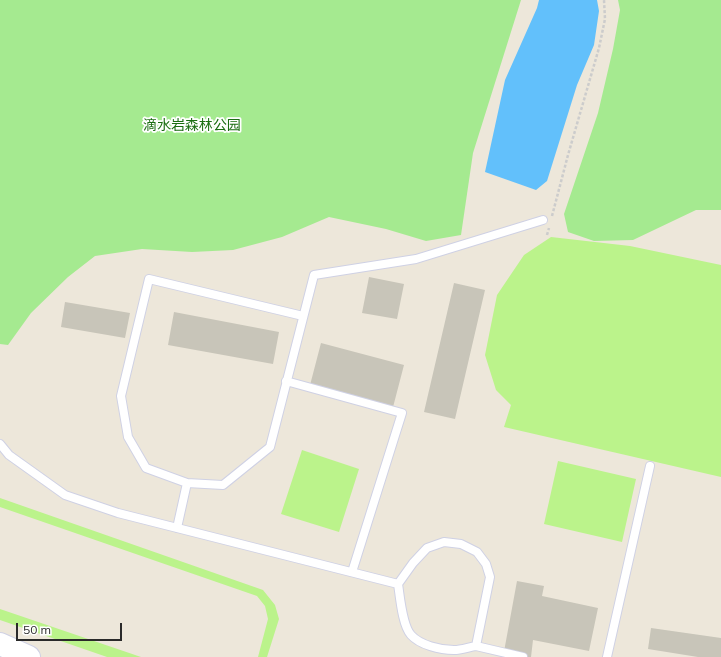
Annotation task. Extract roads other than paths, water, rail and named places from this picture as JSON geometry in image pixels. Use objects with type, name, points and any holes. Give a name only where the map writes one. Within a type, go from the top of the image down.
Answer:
[{"type":"street","points":[[0,644],[29,657]]},
{"type":"lane","points":[[303,316],[149,280],[121,396],[128,437],[146,468],[187,482],[223,485],[270,447],[314,275],[416,259],[543,220]]},
{"type":"lane","points":[[286,382],[402,413],[352,572]]},
{"type":"lane","points":[[0,444],[9,455],[65,495],[118,513],[398,584]]},
{"type":"lane","points":[[607,657],[650,466]]},
{"type":"lane","points":[[177,528],[187,482]]},
{"type":"lane","points":[[476,646],[490,577],[486,564],[477,552],[461,544],[444,542],[427,548],[413,563],[398,584],[404,620],[410,634],[420,642],[435,648],[454,650],[476,646],[523,657]]},
{"type":"water","points":[[539,0],[597,0],[599,11],[594,45],[577,85],[547,181],[536,190],[485,172],[505,80],[537,8]]},
{"type":"park label","name":"滴水岩森林公园","points":[[192,126]]}]
